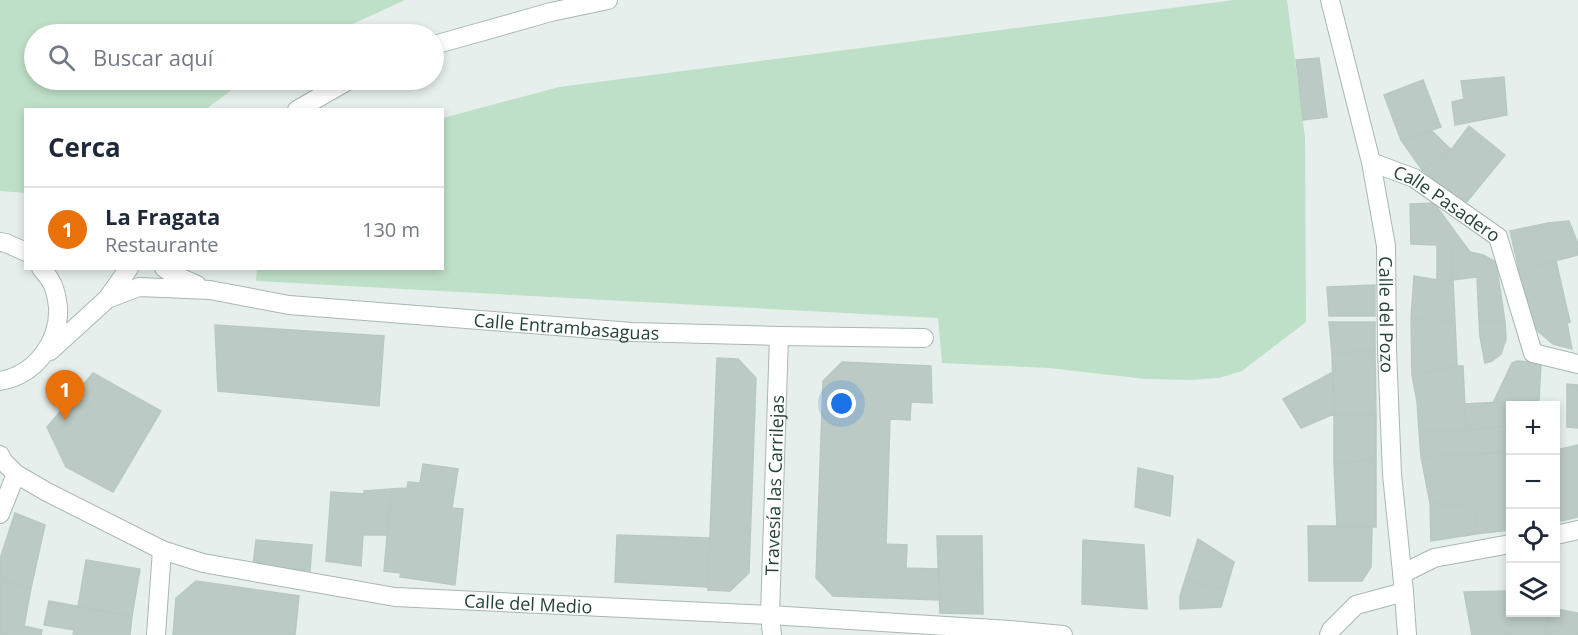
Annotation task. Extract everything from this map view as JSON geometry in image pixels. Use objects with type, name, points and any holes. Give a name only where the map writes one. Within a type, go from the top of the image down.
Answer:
[{"type":"street","points":[[444,42],[551,12],[608,0]]},
{"type":"street","name":"Calle del Pozo","points":[[1330,0],[1371,162],[1386,246],[1392,474],[1407,635]]},
{"type":"street","points":[[301,108],[332,90]]},
{"type":"street","name":"Calle Pasadero","points":[[1371,162],[1414,178],[1498,237],[1533,353],[1578,364]]},
{"type":"street","points":[[0,242],[24,251]]},
{"type":"street","points":[[42,358],[55,334],[58,318],[57,298],[51,281],[43,270]]},
{"type":"street","points":[[0,381],[9,380],[25,372],[42,358],[106,299],[128,270]]},
{"type":"street","name":"Calle Entrambasaguas","points":[[167,270],[210,290]]},
{"type":"street","points":[[197,270],[210,290]]},
{"type":"street","name":"Calle Entrambasaguas","points":[[106,299],[139,287],[210,290],[289,305],[632,332],[924,338]]},
{"type":"street","name":"Travesía las Carrilejas","points":[[772,635],[770,615],[779,336]]},
{"type":"street","name":"Calle del Medio","points":[[0,455],[16,474],[162,550],[203,563],[395,597],[770,615],[1063,635]]},
{"type":"street","points":[[0,514],[16,474]]},
{"type":"street","points":[[1560,534],[1578,530]]},
{"type":"street","points":[[1402,574],[1434,558],[1506,545]]},
{"type":"street","points":[[156,635],[162,550]]},
{"type":"street","points":[[1329,635],[1331,630],[1356,605],[1404,592]]},
{"type":"green space","points":[[0,0],[405,0],[353,24],[24,24],[24,90],[232,90],[207,108],[24,108],[24,193],[0,191]]},
{"type":"green space","points":[[1234,0],[1287,0],[1305,137],[1306,322],[1242,371],[1219,378],[1146,379],[1048,368],[942,363],[938,318],[256,281],[257,270],[444,270],[444,118],[559,87]]},
{"type":"building","points":[[1319,58],[1327,117],[1303,120],[1296,60]]},
{"type":"building","points":[[1504,77],[1507,115],[1455,125],[1452,102],[1464,99],[1461,81]]},
{"type":"building","points":[[1423,80],[1441,127],[1401,140],[1384,95]]},
{"type":"building","points":[[1469,126],[1505,155],[1465,204],[1422,170],[1451,150]]},
{"type":"building","points":[[1431,130],[1451,150],[1422,170],[1401,140]]},
{"type":"building","points":[[1434,203],[1464,244],[1451,245],[1453,280],[1437,280],[1437,245],[1411,244],[1410,204]]},
{"type":"building","points":[[1569,221],[1578,244],[1578,255],[1519,270],[1510,231]]},
{"type":"building","points":[[1464,244],[1470,252],[1483,255],[1496,262],[1505,322],[1479,321],[1477,277],[1453,280],[1451,245]]},
{"type":"building","points":[[1556,261],[1570,322],[1567,323],[1572,349],[1553,344],[1538,331],[1530,314],[1519,270]]},
{"type":"building","points":[[1414,276],[1453,280],[1455,321],[1411,319]]},
{"type":"building","points":[[1375,285],[1375,316],[1329,316],[1327,287]]},
{"type":"building","points":[[1411,319],[1455,321],[1457,366],[1412,375]]},
{"type":"building","points":[[1479,321],[1505,322],[1506,339],[1501,354],[1485,363],[1480,337]]},
{"type":"building","points":[[1329,322],[1375,322],[1375,350],[1332,354]]},
{"type":"building","points":[[215,325],[384,336],[379,406],[218,391]]},
{"type":"building","points":[[1375,350],[1376,414],[1334,414],[1332,354]]},
{"type":"building","points":[[717,358],[738,359],[756,378],[749,573],[730,591],[708,590]]},
{"type":"building","points":[[1517,361],[1541,363],[1539,400],[1493,403],[1512,363]]},
{"type":"building","points":[[842,362],[931,366],[932,403],[911,402],[910,420],[890,419],[886,544],[907,545],[906,568],[939,569],[939,600],[833,596],[816,578],[823,381]]},
{"type":"building","points":[[1463,366],[1466,430],[1419,431],[1412,375]]},
{"type":"building","points":[[1333,372],[1334,414],[1301,428],[1283,399]]},
{"type":"building","points":[[93,373],[161,411],[113,492],[66,467],[47,427]]},
{"type":"building","points":[[1567,384],[1578,385],[1578,428],[1567,427]]},
{"type":"building","points":[[1506,402],[1506,426],[1466,430],[1465,404]]},
{"type":"building","points":[[1334,414],[1376,414],[1376,459],[1334,463]]},
{"type":"building","points":[[1506,426],[1506,452],[1421,457],[1419,431]]},
{"type":"building","points":[[1578,445],[1578,517],[1560,521],[1560,455],[1560,449]]},
{"type":"building","points":[[1506,452],[1506,530],[1476,534],[1477,508],[1430,503],[1421,457]]},
{"type":"building","points":[[1376,459],[1376,527],[1337,527],[1334,463]]},
{"type":"building","points":[[423,464],[458,469],[452,508],[463,509],[455,585],[400,577],[401,573],[384,571],[391,489],[407,488],[408,482],[420,483]]},
{"type":"building","points":[[1138,468],[1173,476],[1170,516],[1135,507]]},
{"type":"building","points":[[391,489],[388,535],[363,535],[361,566],[326,561],[331,492],[364,494],[364,491]]},
{"type":"building","points":[[1430,503],[1477,508],[1476,534],[1431,541]]},
{"type":"building","points":[[15,513],[45,525],[31,588],[0,578],[0,559]]},
{"type":"building","points":[[1308,526],[1372,526],[1371,567],[1362,581],[1309,581]]},
{"type":"building","points":[[617,535],[710,538],[708,587],[615,582]]},
{"type":"building","points":[[937,536],[982,536],[983,614],[940,613]]},
{"type":"building","points":[[1198,539],[1234,562],[1226,590],[1185,580]]},
{"type":"building","points":[[256,540],[312,545],[310,571],[253,565]]},
{"type":"building","points":[[1083,540],[1144,545],[1147,609],[1082,604]]},
{"type":"building","points":[[86,560],[140,569],[132,616],[78,607]]},
{"type":"building","points":[[0,578],[31,588],[24,626],[42,630],[41,635],[0,635]]},
{"type":"building","points":[[1185,580],[1226,590],[1221,607],[1180,609],[1180,596]]},
{"type":"building","points":[[196,581],[299,596],[295,635],[173,635],[176,598]]},
{"type":"building","points":[[1506,591],[1506,617],[1512,617],[1509,635],[1472,635],[1464,592]]},
{"type":"building","points":[[49,601],[132,616],[130,635],[73,635],[74,630],[44,625]]},
{"type":"building","points":[[1560,610],[1578,613],[1578,635],[1545,635],[1548,617],[1560,617]]},
{"type":"building","points":[[1512,617],[1548,617],[1545,635],[1509,635]]},
{"type":"place","name":"La Fragata","points":[[65,420]]}]
